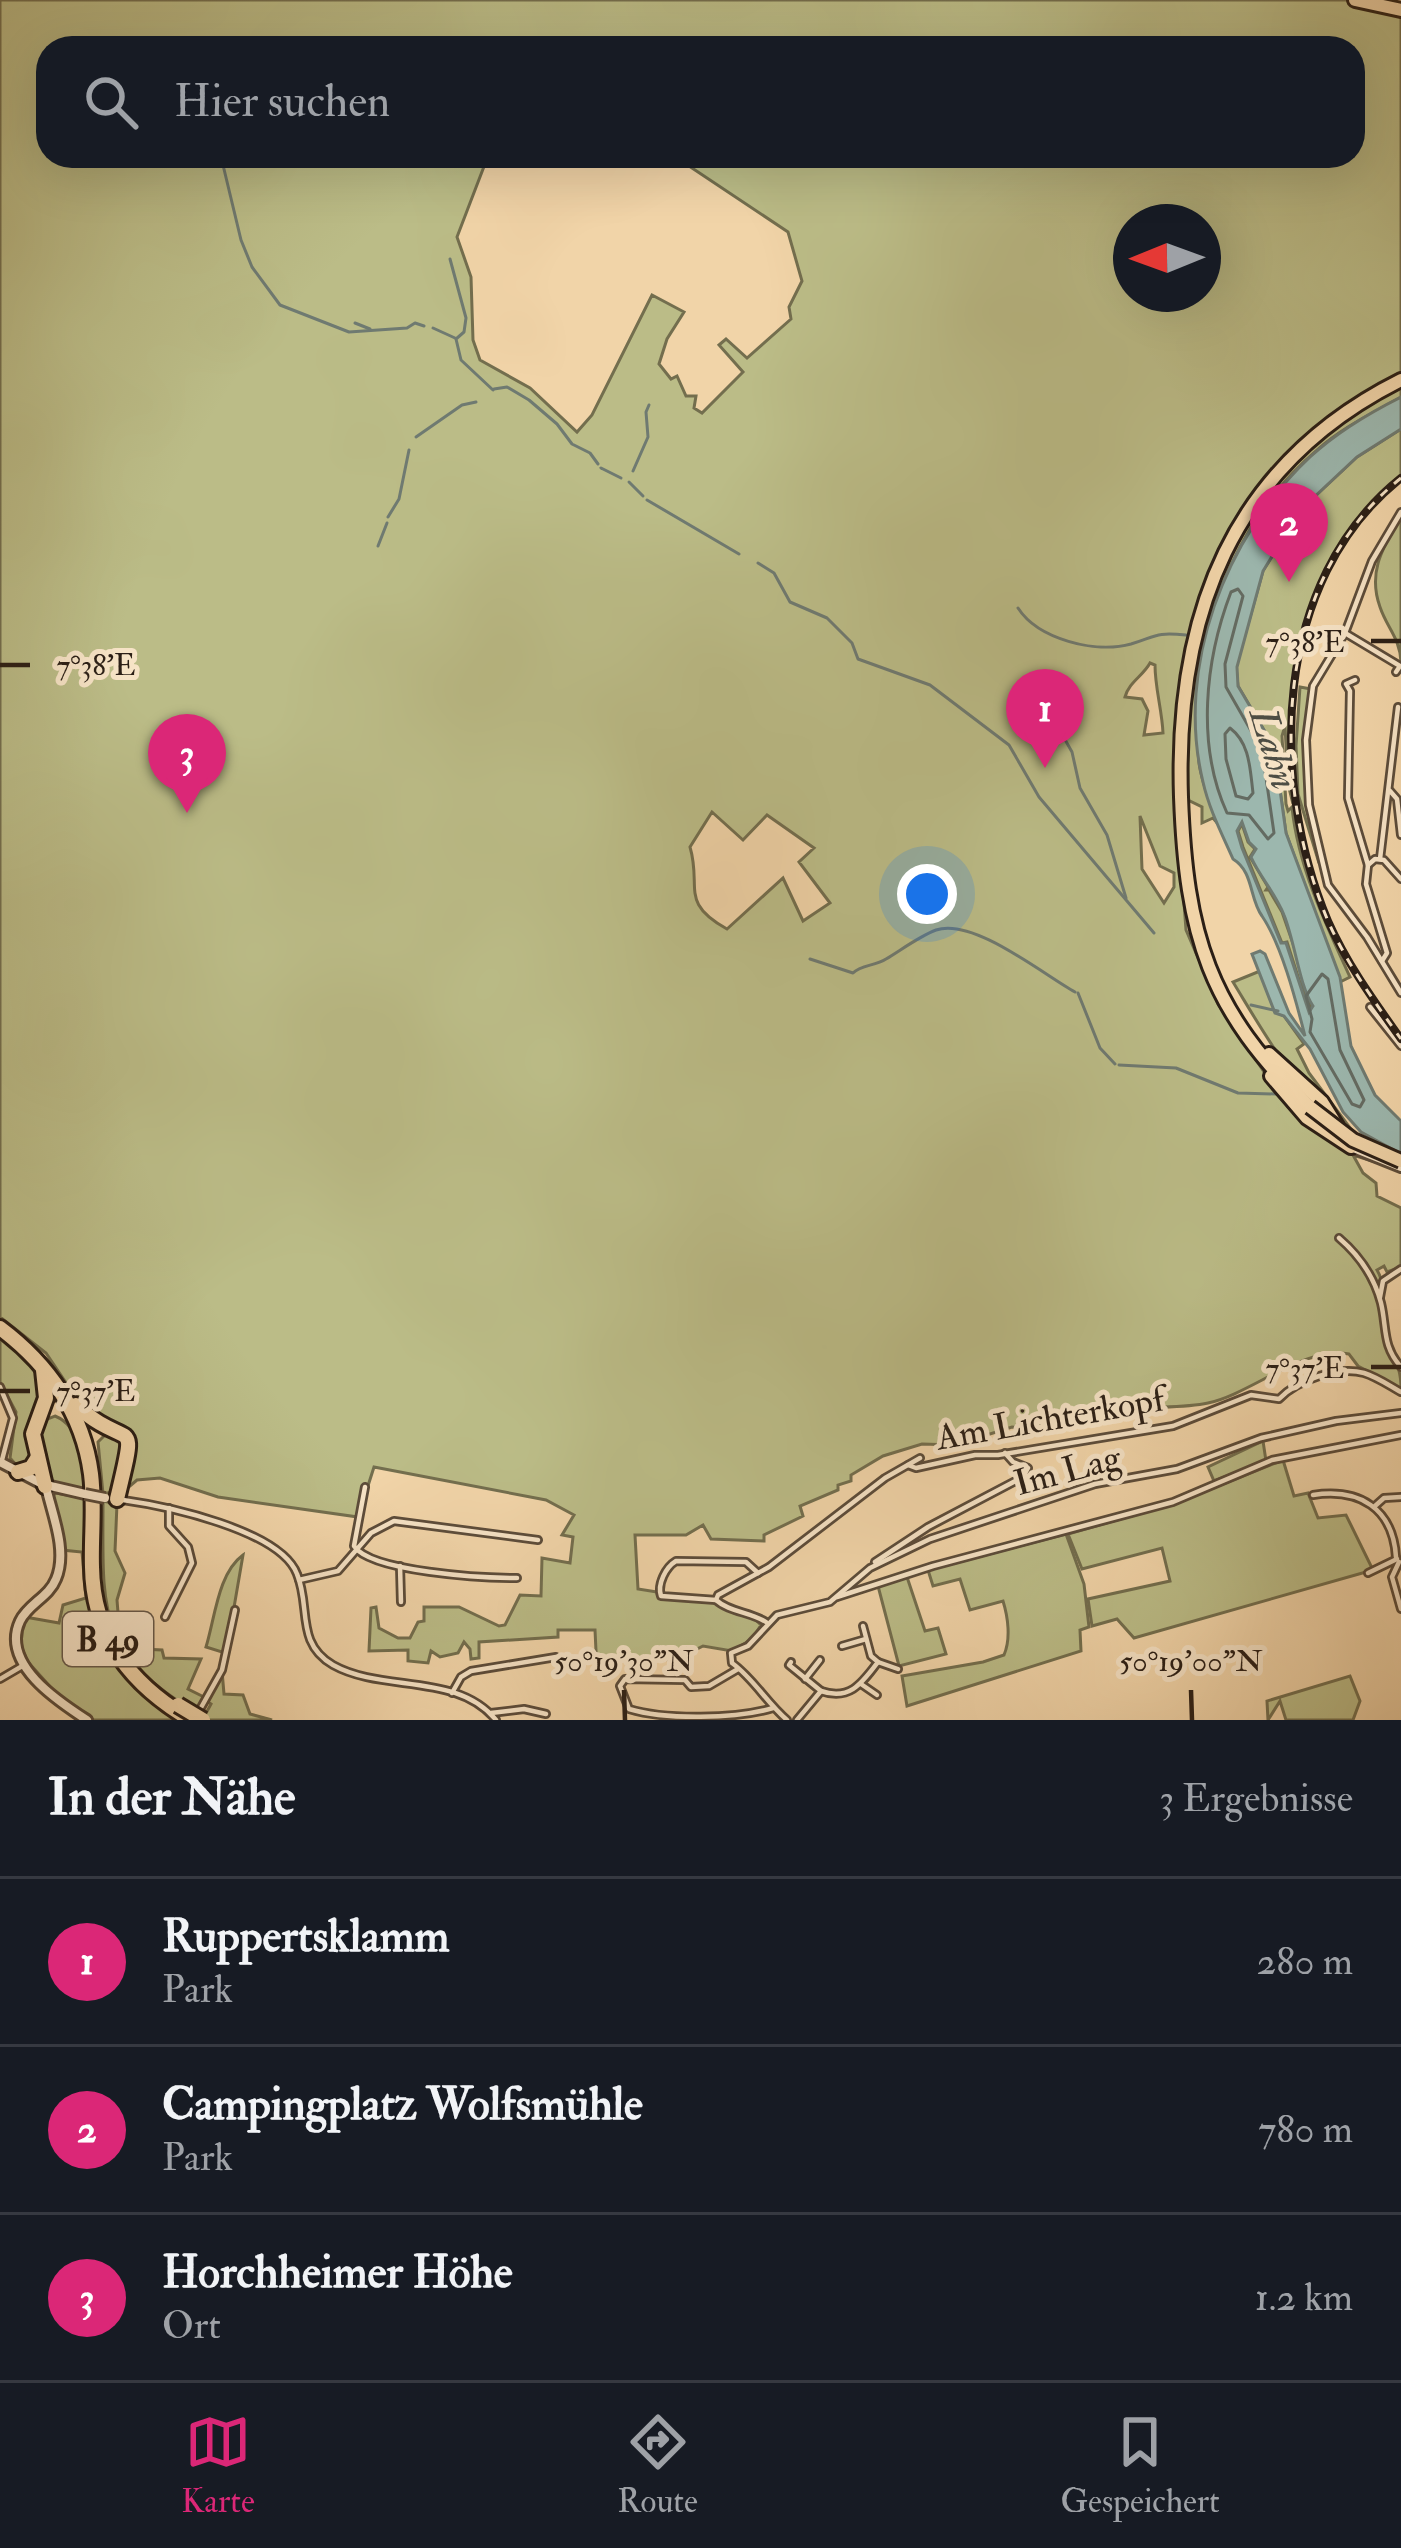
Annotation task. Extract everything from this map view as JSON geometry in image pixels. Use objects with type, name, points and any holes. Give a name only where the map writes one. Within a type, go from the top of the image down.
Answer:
[{"type":"highway","name":"B 49","points":[[0,1324],[42,1365],[82,1435],[92,1484],[93,1588],[102,1625],[130,1673],[197,1718]]},
{"type":"highway","name":"B 49","points":[[0,1324],[40,1354],[76,1405],[94,1460],[98,1581],[105,1616],[131,1665],[176,1707]]},
{"type":"highway","points":[[42,1365],[47,1394],[33,1437],[45,1486]]},
{"type":"highway","points":[[76,1405],[92,1419],[124,1432],[130,1444],[111,1498]]},
{"type":"highway","points":[[37,1421],[59,1414],[82,1435]]},
{"type":"highway","points":[[94,1460],[97,1438],[115,1428]]},
{"type":"highway","points":[[18,1472],[33,1466],[38,1457]]},
{"type":"main road","points":[[1355,0],[1401,10]]},
{"type":"main road","points":[[1352,1147],[1316,1126],[1290,1101],[1264,1067],[1208,968],[1187,892],[1180,718],[1192,638],[1221,562],[1274,478],[1342,414],[1401,380]]},
{"type":"main road","points":[[1253,1043],[1310,1107],[1353,1140],[1401,1164]]},
{"type":"main road","points":[[1253,1043],[1322,1102],[1352,1147]]},
{"type":"street","points":[[1401,512],[1372,561],[1345,633],[1318,676],[1306,740],[1309,805],[1330,889],[1401,993]]},
{"type":"street","points":[[1345,633],[1390,658],[1400,666],[1396,672]]},
{"type":"street","points":[[1355,680],[1346,684],[1350,691],[1348,798],[1387,953],[1382,961]]},
{"type":"street","points":[[1380,859],[1398,706]]},
{"type":"street","points":[[1388,790],[1397,799],[1401,835]]},
{"type":"street","points":[[1368,865],[1380,859]]},
{"type":"street","points":[[1380,859],[1401,880]]},
{"type":"street","points":[[1370,1007],[1401,1046]]},
{"type":"street","points":[[1352,1147],[1401,1164]]},
{"type":"street","points":[[1340,1238],[1361,1257],[1381,1302]]},
{"type":"street","points":[[1401,1269],[1382,1281],[1381,1302],[1384,1340],[1401,1367]]},
{"type":"street","name":"Am Lichterkopf","points":[[908,1465],[922,1467],[1173,1426],[1249,1396],[1279,1399],[1298,1384],[1339,1373],[1363,1372],[1401,1392]]},
{"type":"street","points":[[0,1387],[14,1418],[0,1462],[45,1486],[170,1508],[284,1554],[299,1580],[306,1634],[326,1661],[360,1675],[469,1697],[496,1720]]},
{"type":"street","name":"Im Lag","points":[[766,1622],[837,1597],[870,1568],[930,1539],[1095,1484],[1177,1469],[1257,1440],[1324,1423],[1401,1413]]},
{"type":"street","points":[[837,1597],[933,1566],[1173,1502],[1272,1460],[1401,1435]]},
{"type":"street","points":[[870,1568],[928,1527],[1023,1477],[1028,1468],[1005,1453]]},
{"type":"street","name":"Am Lichterkopf","points":[[716,1600],[719,1593],[758,1573],[920,1458]]},
{"type":"street","points":[[45,1486],[60,1562],[53,1585],[19,1622],[16,1642],[24,1665],[46,1693],[87,1720]]},
{"type":"street","points":[[356,1552],[364,1487]]},
{"type":"street","points":[[1313,1495],[1350,1494],[1375,1506],[1388,1523],[1399,1560],[1392,1577],[1401,1609]]},
{"type":"street","points":[[1375,1506],[1382,1499],[1401,1497]]},
{"type":"street","points":[[165,1617],[192,1563],[188,1547],[169,1526],[170,1508]]},
{"type":"street","points":[[299,1580],[338,1571],[374,1530],[400,1520],[538,1540]]},
{"type":"street","points":[[356,1552],[400,1566],[517,1578]]},
{"type":"street","points":[[1369,1573],[1399,1560]]},
{"type":"street","points":[[758,1573],[746,1562],[676,1561],[659,1589],[661,1596],[716,1600],[766,1622],[748,1646],[731,1653],[730,1660],[787,1720]]},
{"type":"street","points":[[400,1566],[401,1602]]},
{"type":"street","points":[[197,1718],[223,1667],[235,1610]]},
{"type":"street","points":[[863,1626],[871,1656],[898,1669]]},
{"type":"street","points":[[842,1646],[866,1639]]},
{"type":"street","points":[[452,1693],[461,1677],[471,1672],[556,1657]]},
{"type":"street","points":[[805,1678],[820,1660]]},
{"type":"street","points":[[791,1662],[821,1691],[837,1695],[861,1684],[878,1662]]},
{"type":"street","points":[[0,1679],[24,1665]]},
{"type":"street","points":[[739,1668],[709,1686],[691,1687],[685,1680],[625,1679],[620,1687],[627,1707],[639,1712],[738,1716],[773,1708]]},
{"type":"street","points":[[861,1684],[877,1695]]},
{"type":"street","points":[[797,1720],[821,1691]]},
{"type":"street","points":[[491,1713],[524,1709],[546,1714]]},
{"type":"green space","points":[[0,0],[1347,0],[1401,12],[1401,377],[1282,466],[1199,605],[1178,703],[1175,782],[1186,930],[1218,1004],[1288,1107],[1346,1150],[1401,1170],[1353,1155],[1363,1173],[1376,1183],[1377,1196],[1401,1208],[1401,1267],[1377,1270],[1384,1332],[1401,1389],[1358,1366],[1349,1354],[1332,1353],[1296,1363],[1208,1403],[1117,1411],[1041,1425],[1041,1429],[1012,1427],[955,1445],[922,1444],[883,1456],[851,1475],[851,1481],[838,1485],[838,1490],[800,1506],[803,1516],[764,1535],[764,1541],[711,1539],[703,1525],[686,1535],[635,1535],[638,1589],[713,1601],[761,1625],[752,1639],[732,1651],[703,1646],[675,1651],[674,1660],[622,1658],[614,1668],[597,1672],[595,1630],[558,1630],[558,1637],[479,1642],[479,1658],[471,1659],[464,1642],[458,1653],[440,1657],[431,1651],[428,1663],[408,1661],[408,1650],[369,1651],[371,1608],[376,1607],[379,1628],[398,1638],[410,1638],[418,1622],[424,1621],[424,1607],[459,1607],[499,1626],[505,1625],[520,1595],[541,1596],[542,1558],[570,1563],[573,1537],[562,1535],[574,1515],[546,1500],[374,1467],[358,1517],[218,1497],[160,1478],[137,1480],[124,1491],[133,1448],[83,1408],[46,1353],[0,1317]],"holes":[[[36,36],[1365,36],[1365,168],[692,168],[788,232],[802,281],[789,307],[791,319],[747,358],[726,339],[719,345],[743,372],[702,413],[694,408],[696,396],[686,396],[677,376],[671,379],[659,364],[667,339],[684,312],[652,295],[592,415],[577,432],[530,388],[480,360],[473,340],[471,277],[457,237],[483,168],[36,168]],[[1150,663],[1155,665],[1163,733],[1144,735],[1148,711],[1142,699],[1125,697]],[[712,812],[743,840],[767,815],[814,848],[799,862],[830,903],[803,921],[783,878],[727,929],[712,919],[697,902],[690,847]],[[1140,816],[1160,866],[1174,873],[1174,887],[1164,903],[1142,869]]]},
{"type":"green space","points":[[1401,383],[1401,397],[1337,434],[1286,480],[1238,551],[1207,633],[1199,676],[1199,763],[1218,824],[1213,818],[1202,823],[1202,807],[1188,800],[1185,698],[1207,600],[1227,555],[1252,512],[1283,473],[1358,408]]},
{"type":"green space","points":[[1401,429],[1401,475],[1339,546],[1305,624],[1291,710],[1293,804],[1285,726],[1282,736],[1286,804],[1288,811],[1292,807],[1314,894],[1350,977],[1340,982],[1286,833],[1274,747],[1238,686],[1236,667],[1263,571],[1284,537],[1310,501],[1357,457]]},
{"type":"green space","points":[[1401,515],[1401,662],[1375,582],[1379,559]]},
{"type":"green space","points":[[1300,687],[1311,689],[1304,760],[1307,810],[1319,863],[1298,794]]},
{"type":"green space","points":[[1242,824],[1255,849],[1250,857],[1282,912],[1312,1006],[1309,1011],[1287,942],[1282,943],[1243,847],[1238,831]]},
{"type":"green space","points":[[1260,971],[1275,1012],[1284,1016],[1304,1044],[1297,1049],[1309,1073],[1356,1136],[1302,1086],[1233,982]]},
{"type":"green space","points":[[0,1334],[42,1375],[31,1464],[17,1466],[10,1458],[16,1412],[0,1382]]},
{"type":"green space","points":[[55,1416],[76,1437],[87,1491],[51,1483],[39,1441],[42,1421]]},
{"type":"green space","points":[[109,1431],[126,1438],[112,1492],[103,1494],[98,1442]]},
{"type":"green space","points":[[1263,1441],[1266,1461],[1214,1481],[1208,1467]]},
{"type":"green space","points":[[1283,1460],[1294,1496],[1308,1493],[1318,1518],[1346,1515],[1373,1570],[1134,1638],[1117,1619],[1092,1626],[1088,1599],[1170,1581],[1162,1548],[1082,1569],[1068,1534],[1173,1504]]},
{"type":"green space","points":[[56,1493],[88,1499],[100,1629],[185,1720],[94,1720],[63,1701],[28,1662],[18,1640],[25,1617],[59,1623],[63,1605],[86,1598],[82,1552],[62,1550],[51,1497]]},
{"type":"green space","points":[[103,1501],[117,1504],[115,1551],[125,1573],[117,1600],[119,1625],[128,1625],[129,1633],[142,1633],[142,1649],[162,1650],[164,1658],[201,1659],[188,1689],[206,1698],[197,1713],[139,1669],[122,1647],[106,1599]]},
{"type":"green space","points":[[1066,1534],[1084,1584],[1089,1627],[1080,1630],[1081,1651],[907,1706],[902,1676],[983,1662],[1004,1655],[1008,1642],[1003,1601],[970,1610],[960,1579],[933,1586],[928,1570]]},
{"type":"green space","points":[[243,1555],[225,1653],[206,1647],[223,1584]]},
{"type":"green space","points":[[907,1577],[925,1631],[938,1628],[946,1654],[899,1666],[878,1586]]},
{"type":"green space","points":[[222,1671],[224,1694],[243,1695],[250,1714],[272,1720],[210,1720],[199,1714],[205,1715],[211,1704]]},
{"type":"green space","points":[[1350,1676],[1360,1701],[1353,1720],[1286,1720],[1280,1701],[1268,1720],[1267,1701]]},
{"type":"water","points":[[1401,397],[1401,429],[1357,457],[1310,501],[1263,571],[1237,667],[1238,686],[1274,747],[1286,833],[1340,977],[1351,1046],[1375,1095],[1401,1121],[1401,1154],[1361,1132],[1343,1112],[1310,1049],[1284,1016],[1275,1013],[1252,954],[1260,951],[1305,1036],[1275,941],[1245,871],[1233,859],[1212,812],[1196,738],[1196,694],[1214,606],[1253,525],[1310,457],[1342,431]],"holes":[[[1242,822],[1256,849],[1251,857],[1288,926],[1313,1006],[1309,1012],[1286,943],[1281,943],[1242,848],[1237,831]]]},
{"type":"waterway","points":[[224,168],[252,267],[280,305],[349,332],[407,328],[415,323],[424,326]]},
{"type":"waterway","points":[[450,259],[466,318],[464,332],[456,339],[461,360],[493,390]]},
{"type":"waterway","points":[[355,323],[370,329]]},
{"type":"waterway","points":[[433,328],[455,338]]},
{"type":"waterway","points":[[494,389],[507,387],[529,400],[598,464]]},
{"type":"waterway","points":[[416,437],[462,405],[476,402]]},
{"type":"waterway","points":[[633,471],[648,437],[649,405]]},
{"type":"waterway","points":[[388,517],[399,499],[409,450]]},
{"type":"waterway","points":[[601,468],[621,478]]},
{"type":"waterway","points":[[629,482],[643,496]]},
{"type":"waterway","points":[[647,500],[739,554]]},
{"type":"waterway","points":[[378,546],[387,523]]},
{"type":"waterway","points":[[758,563],[774,573],[790,602],[827,618],[852,643],[858,659],[930,685],[1009,745],[1039,797],[1154,933]]},
{"type":"waterway","points":[[1018,608],[1053,636],[1085,645],[1117,647],[1162,634],[1186,635]]},
{"type":"waterway","points":[[1038,696],[1052,721]]},
{"type":"waterway","points":[[1059,729],[1072,752],[1080,788],[1107,835],[1126,898]]},
{"type":"waterway","points":[[810,959],[853,973],[936,930],[951,928],[988,939],[1075,992]]},
{"type":"waterway","points":[[1078,993],[1100,1048],[1115,1064]]},
{"type":"waterway","points":[[1251,1005],[1278,1011]]},
{"type":"waterway","points":[[1119,1065],[1176,1068],[1238,1093],[1276,1094]]},
{"type":"railway","points":[[1401,478],[1358,521],[1327,571],[1306,626],[1294,685],[1291,746],[1296,807],[1328,921],[1352,967],[1401,1039]]},
{"type":"place","name":"Campingplatz Wolfsmühle","points":[[1289,582]]},
{"type":"place","name":"Ruppertsklamm","points":[[1045,768]]},
{"type":"place","name":"Horchheimer Höhe","points":[[187,813]]},
{"type":"water label","name":"Lahn","points":[[1275,748]]}]
